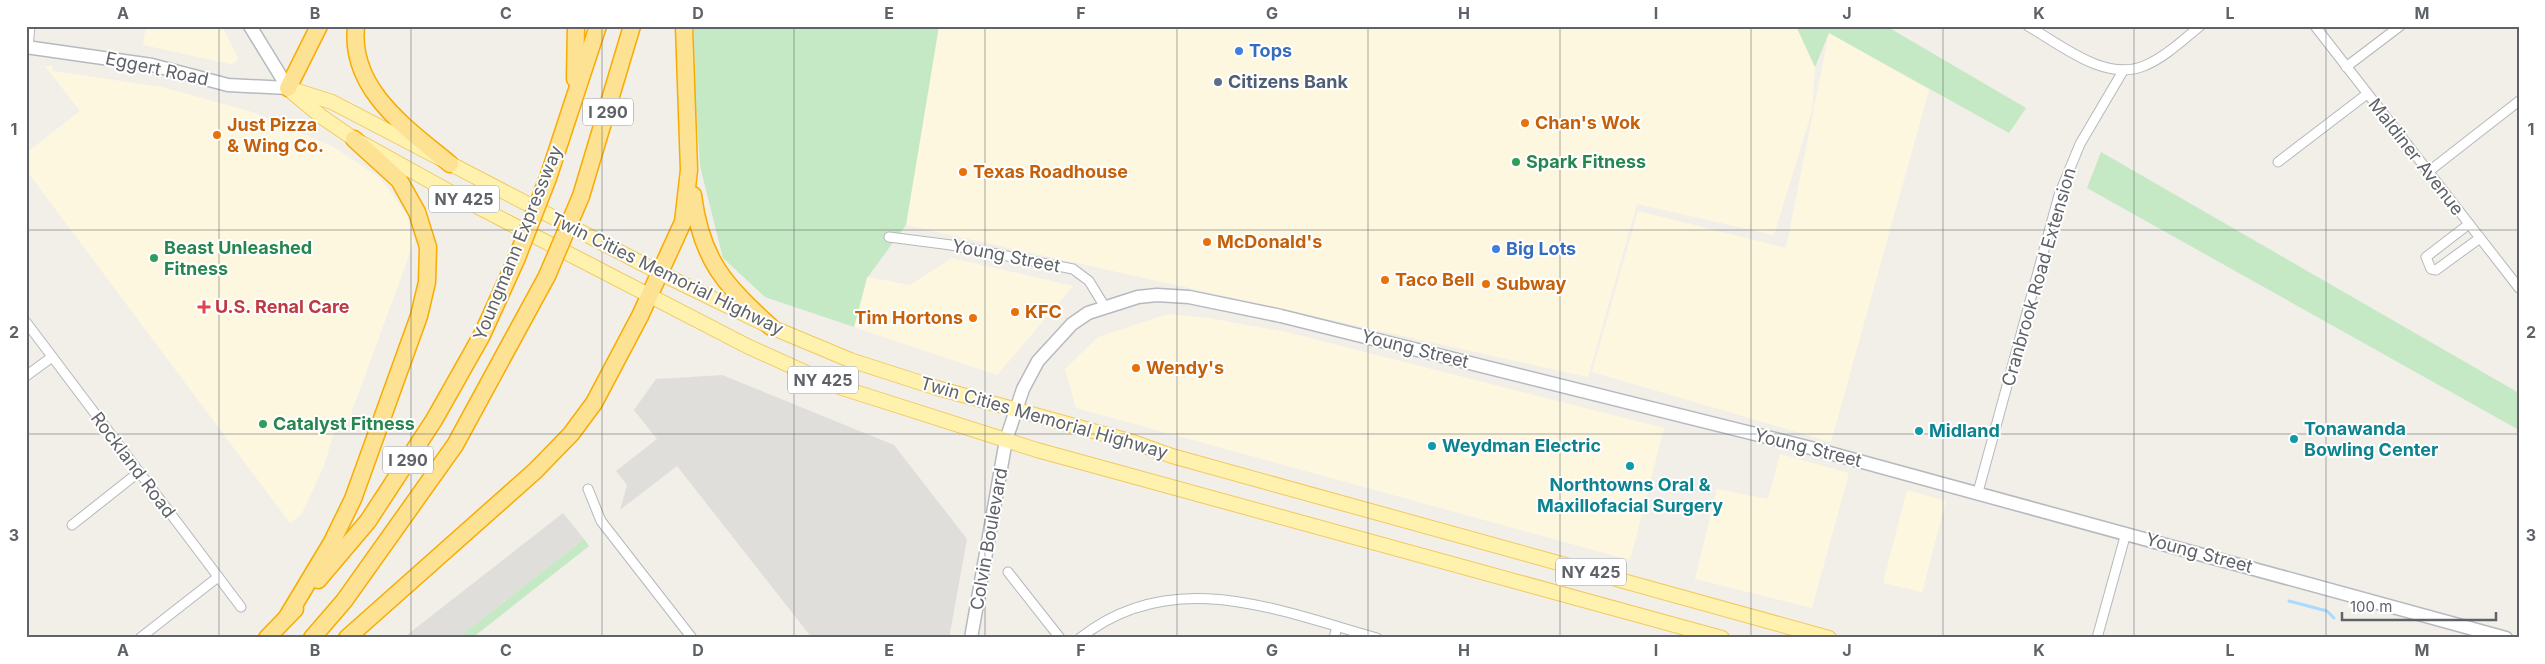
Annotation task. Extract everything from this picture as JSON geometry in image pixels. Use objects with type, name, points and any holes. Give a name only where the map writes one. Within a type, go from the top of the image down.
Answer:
[{"type":"highway","points":[[288,88],[319,26]]},
{"type":"highway","points":[[356,26],[356,48],[360,67],[368,85],[397,120],[450,164]]},
{"type":"highway","points":[[570,116],[576,68],[576,26]]},
{"type":"highway","name":"Youngmann Expressway","points":[[268,638],[368,521],[434,420],[482,335],[516,260],[548,178],[570,116],[598,26]]},
{"type":"highway","name":"Youngmann Expressway","points":[[312,638],[344,601],[455,445],[547,276],[581,196],[598,145],[632,26]]},
{"type":"highway","points":[[684,26],[690,170],[698,228],[706,251],[721,277],[771,327]]},
{"type":"highway","points":[[287,617],[332,542],[353,499],[419,316],[427,282],[428,247],[417,212],[399,180],[354,140]]},
{"type":"highway","points":[[347,638],[535,472],[571,434],[594,402],[650,297],[683,222],[690,170]]},
{"type":"main road","name":"Twin Cities Memorial Highway","points":[[288,88],[322,118],[354,140],[650,297],[747,346],[834,385],[1006,440],[1722,638]]},
{"type":"main road","name":"Twin Cities Memorial Highway","points":[[288,88],[332,102],[660,273],[771,327],[850,360],[1015,410],[1133,442],[1172,456],[1828,638]]},
{"type":"street","points":[[27,47],[30,26]]},
{"type":"street","points":[[250,26],[288,88]]},
{"type":"street","points":[[2028,26],[2099,67],[2123,72],[2157,60],[2200,26]]},
{"type":"street","name":"Maldiner Avenue","points":[[2315,26],[2468,224],[2515,278],[2519,288]]},
{"type":"street","points":[[2346,68],[2400,26]]},
{"type":"street","name":"Eggert Road","points":[[27,47],[134,62],[228,85],[288,88]]},
{"type":"street","name":"Cranbrook Road Extension","points":[[1978,492],[2059,195],[2080,144],[2123,72]]},
{"type":"street","points":[[2278,162],[2367,94]]},
{"type":"street","points":[[2428,172],[2519,102]]},
{"type":"street","points":[[2468,224],[2426,256],[2431,269],[2436,270],[2444,267],[2480,238]]},
{"type":"street","name":"Young Street","points":[[889,237],[951,245],[1073,269],[1089,281],[1105,307]]},
{"type":"street","name":"Young Street","points":[[1006,440],[1023,389],[1038,361],[1072,324],[1105,307],[1138,297],[1177,295],[1281,316],[1978,492],[2506,638]]},
{"type":"street","name":"Rockland Road","points":[[26,322],[241,607]]},
{"type":"street","points":[[26,376],[52,357]]},
{"type":"street","name":"Colvin Boulevard","points":[[971,638],[1006,440]]},
{"type":"street","points":[[72,525],[139,472]]},
{"type":"street","points":[[588,489],[601,521],[692,638]]},
{"type":"street","points":[[2097,638],[2126,533]]},
{"type":"street","points":[[1008,572],[1060,638]]},
{"type":"street","points":[[140,638],[218,577]]},
{"type":"street","points":[[1080,638],[1114,616],[1139,606],[1166,600],[1199,597],[1248,602],[1377,638]]},
{"type":"street","points":[[1334,638],[1337,627]]},
{"type":"shaded area","points":[[146,26],[222,26],[238,58],[235,63],[230,64],[143,45]]},
{"type":"shaded area","points":[[939,26],[1796,26],[1815,67],[1812,111],[1774,235],[1637,204],[1588,377],[906,225]]},
{"type":"shaded area","points":[[1829,33],[1929,90],[1831,442],[1592,372],[1638,211],[1786,248]]},
{"type":"shaded area","points":[[45,66],[52,66],[52,71],[162,87],[252,112],[332,146],[380,178],[407,215],[414,242],[345,430],[336,425],[324,466],[301,515],[290,523],[26,170],[26,153],[80,111]]},
{"type":"shaded area","points":[[952,258],[1073,286],[997,375],[854,327],[867,277],[910,285]]},
{"type":"shaded area","points":[[1168,314],[1209,318],[1286,332],[1664,428],[1630,560],[1076,408],[1065,369],[1098,337]]},
{"type":"shaded area","points":[[722,375],[894,445],[967,539],[949,638],[812,638],[677,466],[620,510],[627,485],[616,471],[657,439],[634,410],[656,379]]},
{"type":"shaded area","points":[[1780,454],[1849,473],[1812,608],[1695,579],[1717,489],[1768,499]]},
{"type":"shaded area","points":[[1907,490],[1946,501],[1922,592],[1883,583]]},
{"type":"shaded area","points":[[563,513],[584,539],[458,638],[403,638]]},
{"type":"green space","points":[[694,26],[939,26],[906,225],[867,278],[854,327],[765,297],[723,258],[700,166],[695,96]]},
{"type":"green space","points":[[1796,26],[1886,26],[2026,108],[2009,133],[1829,33],[1815,67]]},
{"type":"green space","points":[[2101,152],[2519,393],[2519,430],[2087,188]]},
{"type":"green space","points":[[584,539],[589,546],[476,635],[478,638],[458,638]]},
{"type":"waterway","points":[[2289,601],[2327,611],[2334,618]]},
{"type":"place","name":"Tops","points":[[1239,51]]},
{"type":"place","name":"Citizens Bank","points":[[1218,82]]},
{"type":"place","name":"Chan's Wok","points":[[1525,123]]},
{"type":"place","name":"Just Pizza & Wing Co.","points":[[217,135]]},
{"type":"place","name":"Spark Fitness","points":[[1516,162]]},
{"type":"place","name":"Texas Roadhouse","points":[[963,172]]},
{"type":"place","name":"McDonald's","points":[[1207,242]]},
{"type":"place","name":"Big Lots","points":[[1496,249]]},
{"type":"place","name":"Beast Unleashed Fitness","points":[[154,258]]},
{"type":"place","name":"Taco Bell","points":[[1385,280]]},
{"type":"place","name":"Subway","points":[[1486,284]]},
{"type":"place","name":"U.S. Renal Care","points":[[204,307]]},
{"type":"place","name":"KFC","points":[[1015,312]]},
{"type":"place","name":"Tim Hortons","points":[[973,318]]},
{"type":"place","name":"Wendy's","points":[[1136,368]]},
{"type":"place","name":"Catalyst Fitness","points":[[263,424]]},
{"type":"place","name":"Midland","points":[[1919,431]]},
{"type":"place","name":"Tonawanda Bowling Center","points":[[2294,439]]},
{"type":"place","name":"Weydman Electric","points":[[1432,446]]},
{"type":"place","name":"Northtowns Oral & Maxillofacial Surgery","points":[[1630,466]]}]
